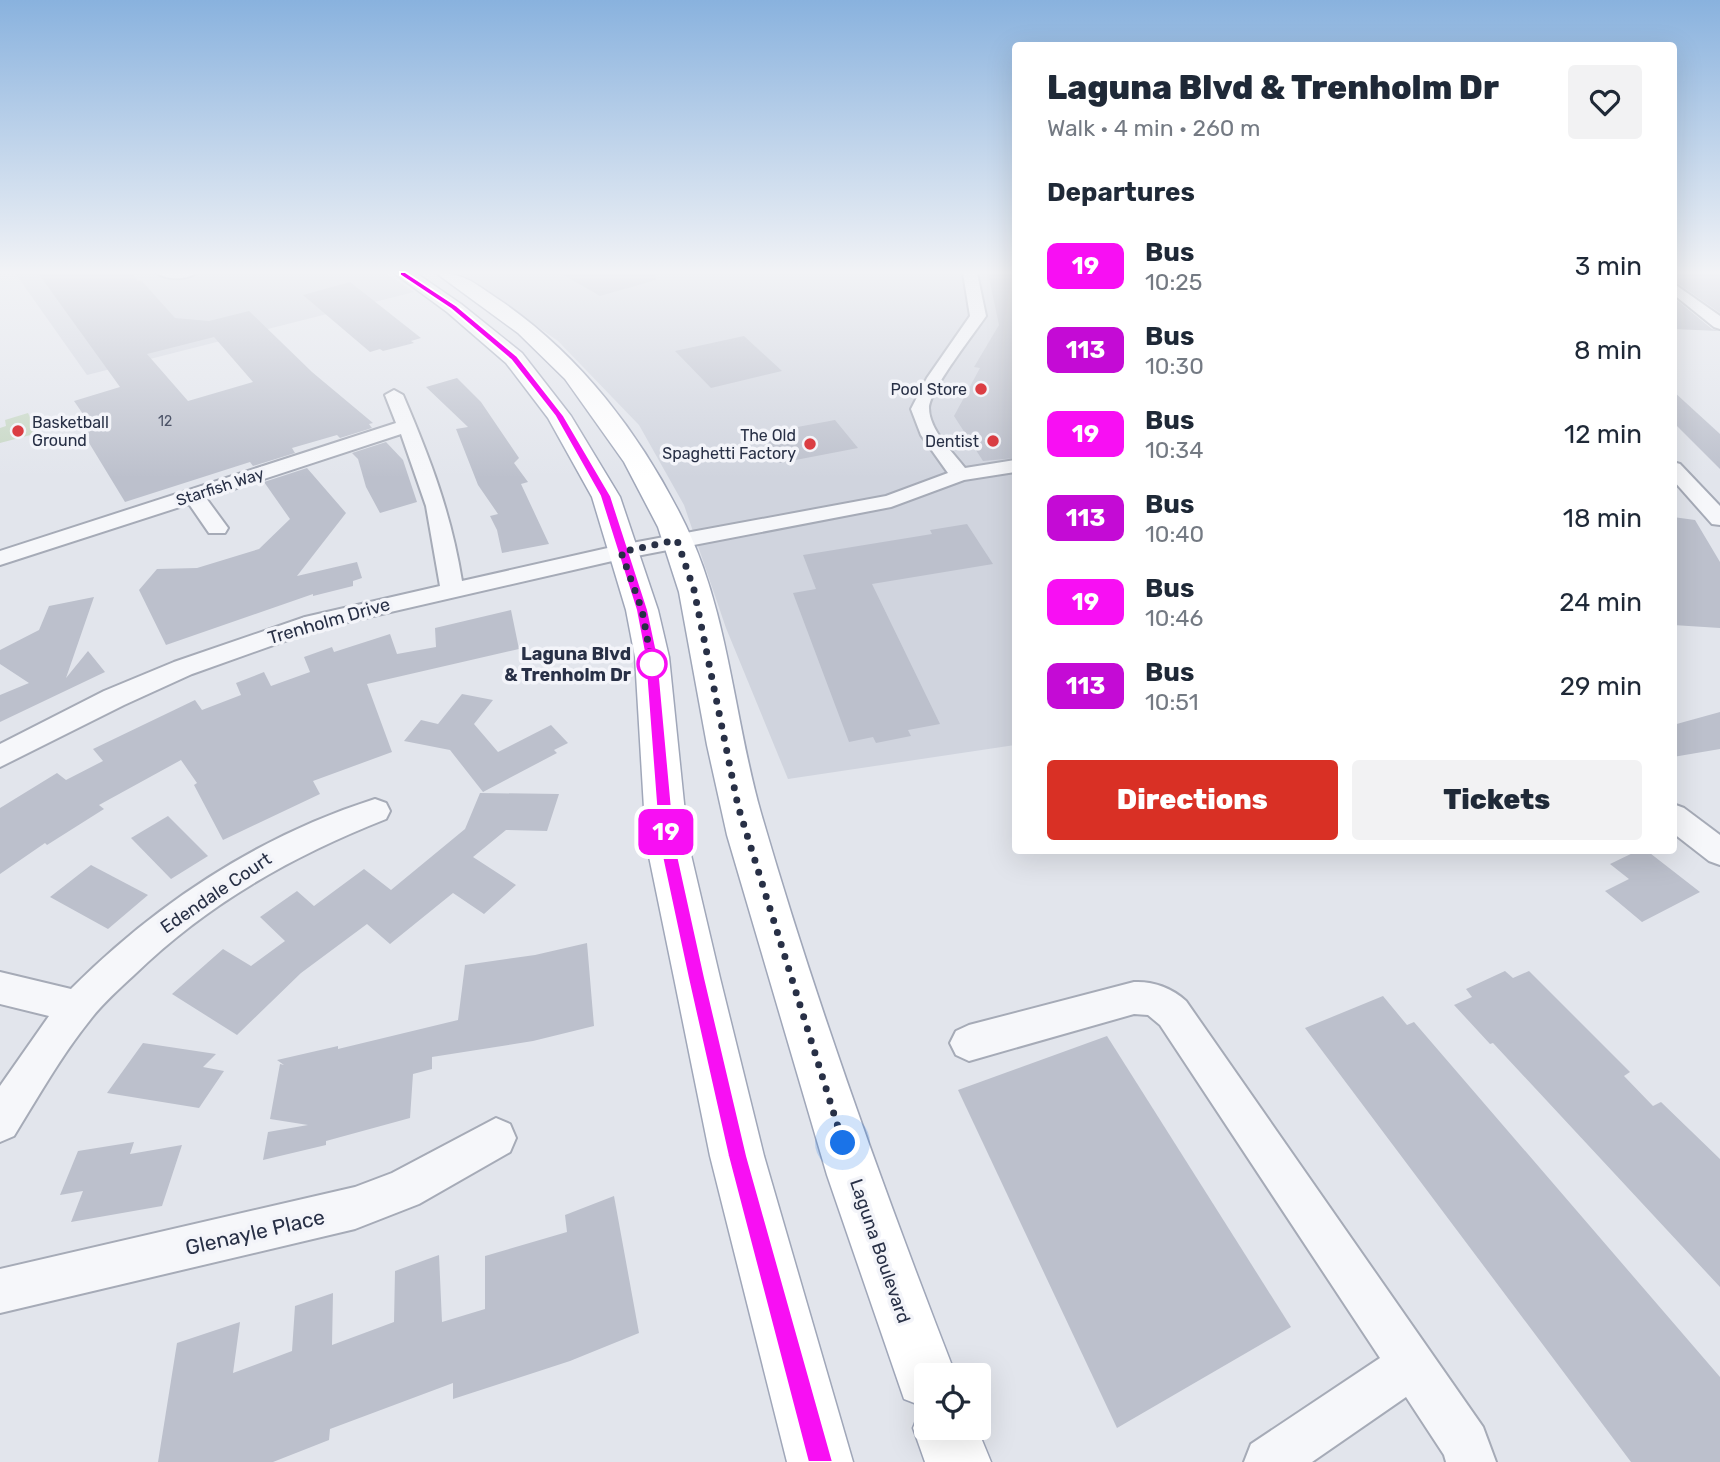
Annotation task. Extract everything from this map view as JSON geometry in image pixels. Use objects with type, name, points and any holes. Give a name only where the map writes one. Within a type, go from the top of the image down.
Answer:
[{"type":"main road","points":[[495,341],[514,358],[559,416],[606,496],[621,552],[642,610],[652,657],[667,842],[737,1156],[820,1462]]},
{"type":"main road","name":"Laguna Boulevard","points":[[516,341],[523,347],[550,350],[598,406],[625,442],[650,484],[677,540],[694,590],[738,806],[826,1096],[921,1363]]},
{"type":"main road","points":[[950,1440],[958,1462]]},
{"type":"street","points":[[960,475],[924,424],[920,403],[923,394],[938,377],[961,341]]},
{"type":"street","points":[[394,395],[435,493],[452,590]]},
{"type":"street","name":"Starfish Way","points":[[0,558],[407,426]]},
{"type":"street","name":"Trenholm Drive","points":[[0,757],[114,698],[217,655],[314,622],[677,540],[891,501],[960,475],[1012,466]]},
{"type":"street","points":[[1677,472],[1720,519]]},
{"type":"street","points":[[193,495],[217,528]]},
{"type":"street","points":[[1677,495],[1699,497]]},
{"type":"street","name":"Edendale Court","points":[[0,1122],[78,1007],[161,928],[233,877],[306,838],[375,811]]},
{"type":"street","points":[[1677,819],[1720,852]]},
{"type":"street","points":[[0,988],[78,1007]]},
{"type":"street","points":[[969,1043],[1134,998],[1145,997],[1164,1004],[1173,1013],[1466,1444],[1471,1462]]},
{"type":"street","name":"Glenayle Place","points":[[0,1291],[355,1208],[404,1189],[496,1138]]},
{"type":"street","points":[[1269,1462],[1411,1364]]},
{"type":"shaded area","points":[[63,341],[220,341],[87,375]]},
{"type":"shaded area","points":[[558,341],[1012,341],[1012,745],[788,779],[726,628],[684,505],[639,425]]},
{"type":"green space","name":"Basketball Ground","points":[[28,413],[38,433],[0,443],[0,428],[6,426],[5,420]]},
{"type":"building","points":[[87,341],[197,341],[147,354],[188,401],[253,382],[218,341],[280,341],[373,423],[369,424],[372,428],[340,438],[337,435],[292,448],[295,453],[253,466],[250,462],[125,502],[83,433],[94,430],[74,401],[120,387]]},
{"type":"building","points":[[357,341],[414,343],[383,351],[380,349],[370,352]]},
{"type":"building","points":[[720,341],[750,341],[782,371],[711,388],[675,351]]},
{"type":"building","points":[[989,341],[1012,341],[1012,458],[983,461],[954,416],[980,368],[974,367]]},
{"type":"building","points":[[457,378],[481,402],[519,458],[514,463],[528,482],[521,484],[549,544],[502,553],[497,530],[490,516],[498,514],[478,485],[456,429],[468,427],[426,387]]},
{"type":"building","points":[[1677,395],[1720,434],[1720,469],[1677,426]]},
{"type":"building","name":"The Old Spaghetti Factory","points":[[835,420],[858,448],[780,463],[762,439],[768,438],[765,433]]},
{"type":"building","points":[[386,442],[403,460],[417,502],[380,513],[366,487],[358,459],[352,453]]},
{"type":"building","points":[[307,468],[346,513],[297,576],[357,562],[362,578],[353,581],[353,586],[313,594],[166,645],[139,590],[157,569],[197,568],[259,549],[290,519],[264,482]]},
{"type":"building","points":[[1677,518],[1695,520],[1720,562],[1720,628],[1677,625]]},
{"type":"building","points":[[967,524],[993,564],[872,584],[940,724],[908,730],[911,736],[876,743],[873,737],[849,742],[793,593],[816,589],[803,555],[932,534],[930,530]]},
{"type":"building","points":[[94,597],[66,678],[88,651],[105,672],[0,722],[0,695],[29,683],[0,664],[0,650],[39,630],[49,606]]},
{"type":"building","points":[[511,610],[519,649],[367,684],[392,752],[313,781],[320,794],[223,840],[194,785],[197,783],[181,760],[99,805],[104,809],[47,845],[45,843],[0,874],[0,808],[57,773],[66,780],[103,761],[93,749],[195,700],[202,710],[241,695],[236,683],[264,672],[271,686],[310,672],[304,657],[332,647],[334,652],[390,634],[397,654],[436,647],[435,628]]},
{"type":"building","points":[[462,694],[493,700],[474,724],[498,752],[551,725],[568,743],[554,750],[557,753],[483,792],[450,750],[404,741],[421,720],[438,724]]},
{"type":"building","points":[[1720,712],[1720,749],[1677,756],[1677,724]]},
{"type":"building","points":[[480,793],[559,794],[547,831],[506,830],[473,857],[516,885],[484,914],[453,893],[390,944],[367,924],[301,973],[237,1035],[172,994],[223,949],[251,966],[285,941],[260,917],[297,891],[314,906],[364,869],[391,890],[465,829]]},
{"type":"building","points":[[168,816],[208,856],[171,879],[131,838]]},
{"type":"building","points":[[1631,854],[1651,854],[1700,892],[1642,922],[1605,891],[1629,879],[1610,864]]},
{"type":"building","points":[[91,865],[148,895],[108,929],[50,897]]},
{"type":"building","points":[[587,943],[594,1026],[533,1041],[432,1057],[432,1069],[413,1074],[410,1118],[326,1141],[326,1145],[263,1160],[268,1132],[308,1125],[270,1119],[280,1064],[284,1065],[277,1060],[338,1046],[338,1049],[458,1020],[465,965],[535,955]]},
{"type":"building","points":[[1505,971],[1513,978],[1529,971],[1630,1072],[1624,1076],[1653,1106],[1661,1102],[1720,1159],[1720,1287],[1493,1043],[1490,1044],[1454,1005],[1472,997],[1466,989]]},
{"type":"building","points":[[1383,996],[1407,1025],[1414,1022],[1720,1377],[1720,1462],[1631,1462],[1305,1028]]},
{"type":"building","points":[[1107,1036],[1291,1327],[1117,1428],[958,1090]]},
{"type":"building","points":[[143,1043],[216,1054],[203,1067],[224,1071],[199,1108],[107,1093]]},
{"type":"building","points":[[134,1142],[130,1154],[182,1145],[162,1206],[71,1222],[83,1191],[60,1195],[78,1151]]},
{"type":"building","points":[[614,1196],[639,1333],[570,1361],[453,1399],[453,1383],[330,1429],[329,1440],[273,1462],[158,1462],[177,1343],[240,1322],[233,1373],[292,1351],[295,1306],[333,1293],[332,1345],[394,1322],[395,1271],[439,1255],[442,1322],[485,1309],[485,1256],[567,1232],[565,1215]]},
{"type":"bus line","name":"19","points":[[495,341],[514,358],[559,416],[606,496],[621,552],[642,610],[652,657],[667,842],[737,1156],[820,1462]]},
{"type":"place","name":"Pool Store","points":[[981,389]]},
{"type":"place","name":"Basketball Ground","points":[[18,431]]},
{"type":"place","name":"Dentist","points":[[993,441]]},
{"type":"place","name":"The Old Spaghetti Factory","points":[[810,444]]},
{"type":"place","name":"Laguna Blvd & Trenholm Dr","points":[[652,664]]},
{"type":"route","points":[[652,664],[642,610],[621,552],[677,540],[694,590],[738,806],[826,1096],[843,1143]]}]
